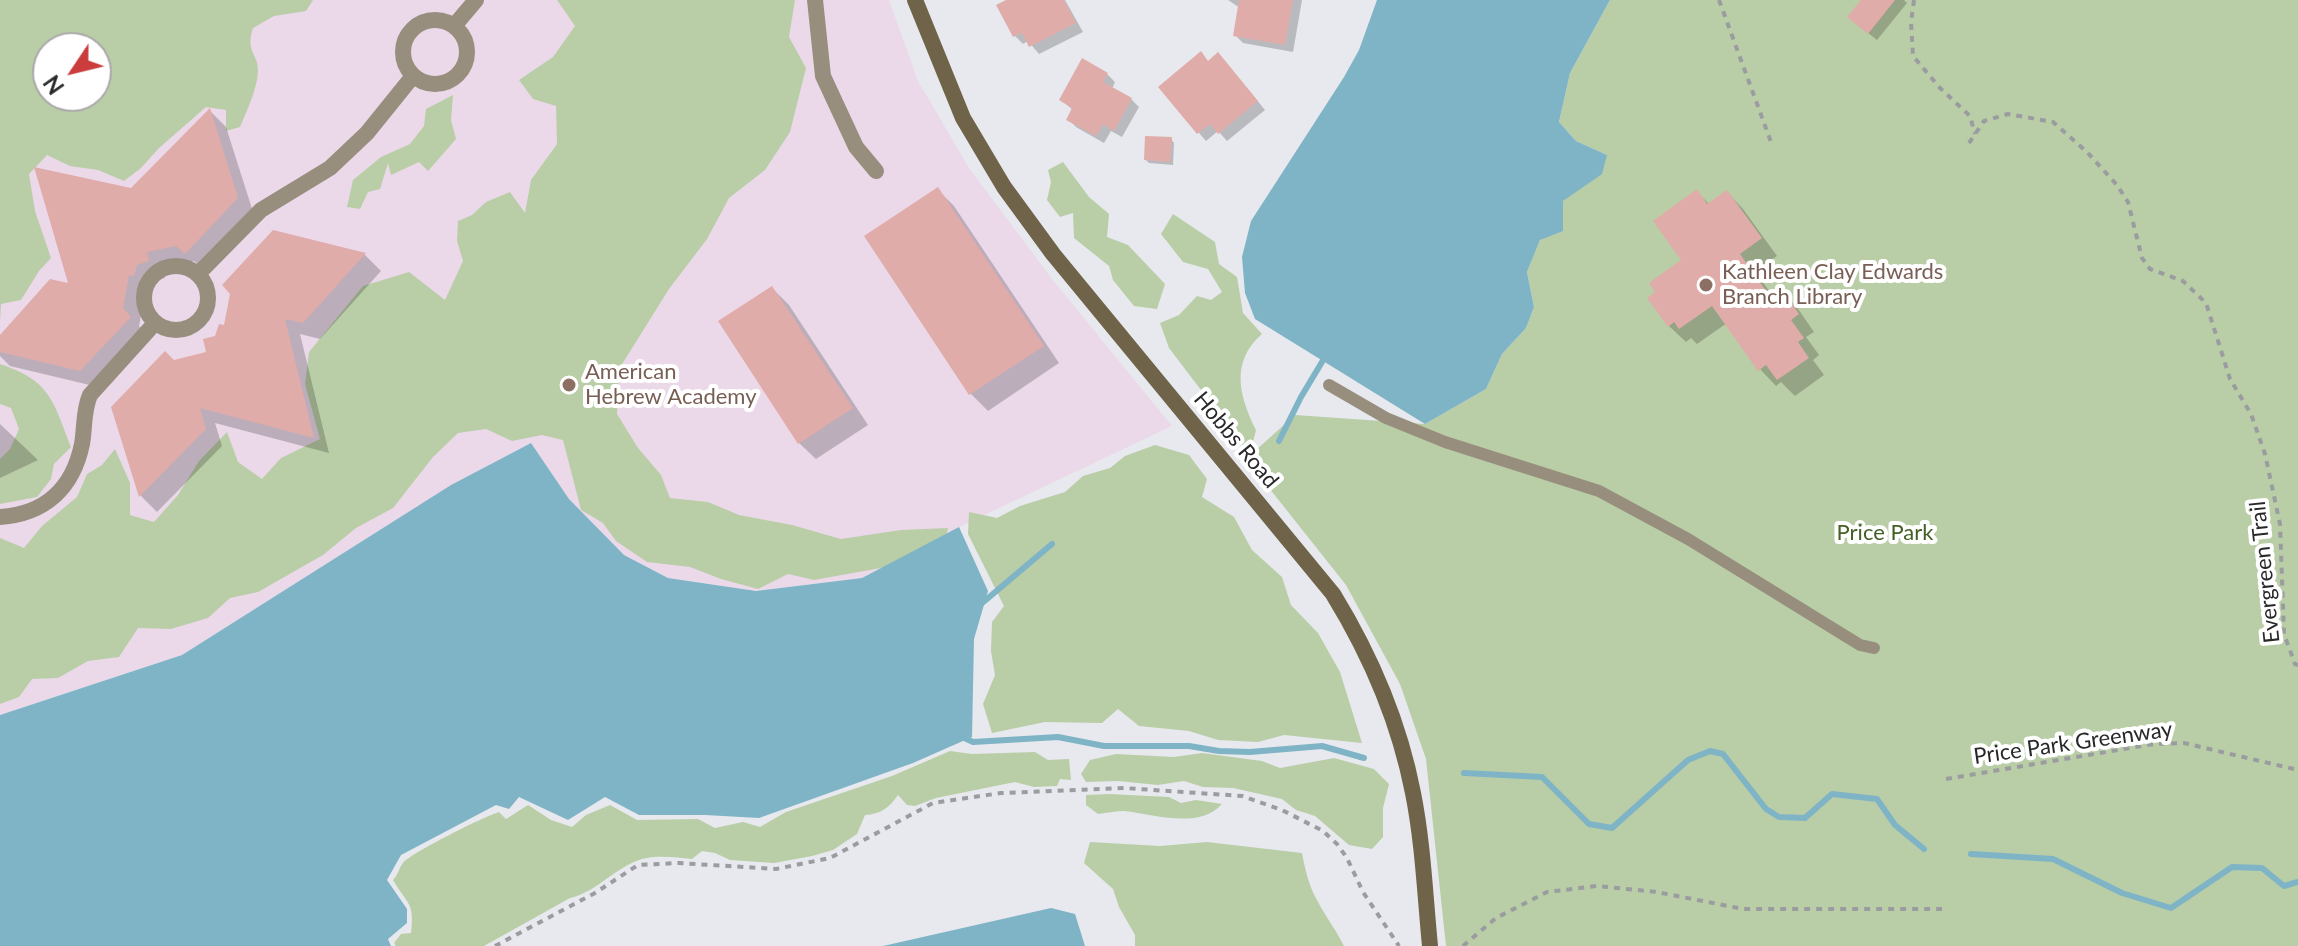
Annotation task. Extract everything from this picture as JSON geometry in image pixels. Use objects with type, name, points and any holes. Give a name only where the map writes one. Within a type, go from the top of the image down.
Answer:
[{"type":"street","points":[[454,26],[476,0]]},
{"type":"street","points":[[815,0],[823,76],[856,147],[876,171]]},
{"type":"street","name":"Hobbs Road","points":[[915,0],[963,118],[1004,187],[1053,254],[1333,594],[1361,639],[1390,707],[1413,792],[1430,946]]},
{"type":"street","points":[[428,20],[454,26],[463,36],[466,47],[462,68],[455,77],[434,84],[413,76],[404,59],[403,49],[411,30],[428,20]]},
{"type":"street","points":[[198,274],[261,210],[330,168],[367,133],[413,76]]},
{"type":"street","points":[[177,266],[198,274],[208,291],[201,320],[184,330],[173,330],[155,323],[148,314],[145,292],[156,273],[177,266]]},
{"type":"street","points":[[0,517],[36,510],[53,499],[66,485],[82,443],[85,407],[90,395],[155,323]]},
{"type":"lane","points":[[1329,385],[1386,418],[1445,442],[1599,491],[1688,539],[1860,645],[1874,648]]},
{"type":"path","points":[[1719,0],[1771,142]]},
{"type":"path","name":"Evergreen Trail","points":[[1914,0],[1911,22],[1913,56],[1940,88],[1970,116],[1975,134],[1969,143],[1984,121],[2008,114],[2053,122],[2087,152],[2117,185],[2128,202],[2142,258],[2150,269],[2183,281],[2206,303],[2230,379],[2251,414],[2265,454],[2280,524],[2284,634],[2298,665]]},
{"type":"path","name":"Price Park Greenway","points":[[1946,779],[2154,744],[2184,743],[2298,770]]},
{"type":"path","points":[[495,946],[595,893],[638,865],[679,863],[776,869],[830,858],[933,803],[1001,793],[1124,788],[1242,796],[1282,810],[1323,831],[1347,858],[1363,892],[1399,946]]},
{"type":"path","points":[[1463,946],[1496,918],[1547,892],[1597,886],[1657,892],[1743,909],[1942,909]]},
{"type":"shaded area","name":"American Hebrew Academy","points":[[0,0],[889,0],[918,81],[969,168],[1052,279],[1172,426],[959,527],[862,578],[755,591],[668,578],[624,555],[569,499],[531,443],[451,485],[182,655],[0,715]]},
{"type":"green space","points":[[0,0],[313,0],[306,11],[274,16],[253,28],[250,43],[258,71],[240,127],[226,131],[226,110],[206,107],[124,181],[98,170],[70,166],[47,155],[29,174],[35,211],[51,258],[21,300],[1,304],[0,322]]},
{"type":"green space","points":[[557,0],[795,0],[789,37],[806,68],[790,132],[765,170],[729,198],[707,239],[669,289],[619,369],[617,414],[638,448],[661,475],[670,498],[708,502],[739,515],[792,525],[841,539],[901,530],[948,528],[942,557],[814,580],[788,574],[758,589],[690,567],[647,562],[616,541],[603,523],[581,510],[563,440],[542,435],[512,441],[486,429],[458,433],[433,457],[393,508],[356,528],[323,555],[258,592],[230,598],[208,618],[171,629],[138,628],[119,657],[88,661],[58,678],[32,679],[19,697],[0,704],[0,538],[24,548],[42,526],[77,497],[87,474],[102,465],[115,449],[130,483],[130,515],[154,522],[178,495],[199,461],[227,432],[238,462],[262,479],[281,458],[320,439],[305,384],[309,352],[363,286],[409,272],[445,300],[463,261],[457,241],[458,221],[472,215],[486,202],[510,192],[525,213],[531,180],[557,144],[556,106],[533,99],[519,80],[553,57],[575,26]]},
{"type":"green space","name":"Price Park","points":[[1610,0],[2298,0],[2298,946],[1446,946],[1426,759],[1400,684],[1346,585],[1246,459],[1295,415],[1425,424],[1486,389],[1502,354],[1526,328],[1534,307],[1527,272],[1540,240],[1563,201],[1607,155],[1576,141],[1559,122],[1570,73]]},
{"type":"green space","points":[[453,95],[451,120],[456,139],[428,171],[419,162],[391,175],[388,163],[380,189],[368,192],[360,209],[347,207],[353,180],[381,157],[410,144],[424,126],[426,109]]},
{"type":"green space","points":[[1063,162],[1089,197],[1109,214],[1107,237],[1128,245],[1165,284],[1157,309],[1134,306],[1113,280],[1109,266],[1074,238],[1073,213],[1060,217],[1047,200],[1051,182],[1048,170]]},
{"type":"green space","points":[[1173,214],[1215,242],[1219,264],[1237,277],[1243,313],[1262,334],[1245,356],[1242,368],[1242,392],[1256,430],[1252,446],[1243,446],[1210,406],[1169,348],[1160,323],[1179,315],[1197,296],[1211,300],[1222,292],[1208,269],[1183,262],[1161,234]]},
{"type":"green space","points":[[0,364],[30,378],[48,395],[71,447],[54,464],[51,479],[37,497],[0,504],[0,459],[10,449],[19,429],[11,408],[0,404]]},
{"type":"green space","points":[[1155,445],[1189,455],[1207,479],[1202,497],[1234,517],[1252,550],[1282,577],[1291,605],[1318,633],[1340,672],[1362,743],[1284,735],[1258,742],[1218,740],[1189,731],[1139,726],[1118,709],[1102,723],[1045,722],[992,733],[983,704],[995,675],[991,651],[992,622],[1004,606],[968,534],[969,512],[997,518],[1020,506],[1065,492],[1083,476],[1110,468],[1125,456]]},
{"type":"green space","points":[[950,751],[972,754],[1035,752],[1048,760],[1069,759],[1071,780],[1060,779],[1057,786],[1034,787],[1015,782],[936,798],[915,806],[907,805],[898,795],[884,810],[865,815],[857,834],[833,850],[774,863],[730,860],[702,851],[692,859],[648,858],[632,863],[589,890],[484,946],[396,946],[394,943],[401,934],[411,933],[411,909],[393,880],[403,863],[448,836],[499,812],[506,819],[528,805],[551,820],[572,827],[586,815],[610,805],[637,820],[698,819],[715,828],[743,822],[760,827],[786,812],[892,776]]},
{"type":"green space","points":[[1202,753],[1262,761],[1280,768],[1334,758],[1374,769],[1389,784],[1383,808],[1383,837],[1372,849],[1349,845],[1315,816],[1296,810],[1282,799],[1233,788],[1203,787],[1184,781],[1158,785],[1086,782],[1081,774],[1090,760],[1116,754],[1174,757]]},
{"type":"green space","points":[[1086,795],[1169,797],[1181,803],[1196,800],[1222,804],[1212,812],[1189,818],[1124,811],[1098,814],[1086,805]]},
{"type":"green space","points":[[1090,842],[1160,846],[1207,842],[1302,853],[1312,890],[1344,946],[1135,946],[1135,935],[1113,889],[1084,863]]},
{"type":"water","points":[[1377,0],[1610,0],[1570,73],[1559,122],[1576,141],[1607,155],[1602,174],[1563,201],[1563,231],[1540,240],[1527,272],[1534,307],[1526,328],[1502,354],[1486,389],[1425,424],[1255,319],[1245,293],[1242,257],[1251,221],[1344,77],[1359,50]]},
{"type":"water","points":[[531,443],[569,499],[624,555],[668,578],[756,591],[862,578],[959,527],[988,591],[974,639],[972,737],[913,763],[759,818],[639,815],[605,797],[568,820],[519,797],[509,809],[496,805],[401,855],[387,880],[407,909],[407,923],[388,939],[391,946],[0,946],[0,715],[182,655],[451,485]]},
{"type":"water","points":[[1051,908],[1075,914],[1085,946],[883,946]]},
{"type":"building","points":[[1006,0],[1064,0],[1076,23],[1029,47],[1022,33],[1013,37],[996,5]]},
{"type":"building","points":[[1239,0],[1293,0],[1285,45],[1233,36]]},
{"type":"building","points":[[1861,0],[1895,0],[1868,34],[1847,17]]},
{"type":"building","points":[[1201,51],[1208,61],[1218,52],[1258,101],[1218,134],[1210,124],[1197,134],[1158,87]]},
{"type":"building","points":[[1082,58],[1108,73],[1103,82],[1132,98],[1114,131],[1103,124],[1096,136],[1066,120],[1072,108],[1059,100]]},
{"type":"building","points":[[210,108],[238,198],[185,254],[176,246],[147,252],[149,261],[137,265],[134,276],[129,275],[123,308],[131,317],[80,371],[0,352],[0,335],[50,279],[68,283],[34,167],[131,188]]},
{"type":"building","points":[[1145,136],[1172,137],[1170,162],[1144,160]]},
{"type":"building","points":[[938,187],[1044,346],[969,395],[864,236]]},
{"type":"building","name":"Kathleen Clay Edwards Branch Library","points":[[1697,189],[1707,204],[1727,190],[1762,238],[1740,254],[1769,295],[1780,287],[1799,314],[1791,320],[1804,338],[1798,342],[1809,358],[1777,380],[1766,365],[1758,371],[1712,306],[1679,329],[1674,322],[1668,327],[1647,298],[1655,292],[1649,283],[1681,260],[1653,221]]},
{"type":"building","points":[[273,230],[366,253],[303,323],[285,319],[314,438],[200,408],[206,429],[139,497],[111,407],[165,351],[174,360],[206,352],[203,339],[215,336],[219,324],[224,325],[230,294],[222,285]]},
{"type":"building","points":[[772,286],[853,408],[798,444],[718,321]]},
{"type":"waterway","points":[[1279,441],[1325,357]]},
{"type":"waterway","points":[[981,604],[1052,544]]},
{"type":"waterway","points":[[962,737],[973,742],[1058,737],[1104,746],[1189,746],[1250,752],[1322,746],[1364,758]]},
{"type":"waterway","points":[[1464,773],[1542,777],[1589,824],[1612,828],[1688,760],[1710,751],[1723,754],[1766,809],[1779,817],[1805,818],[1832,794],[1877,799],[1895,825],[1924,849]]},
{"type":"waterway","points":[[1971,854],[2053,859],[2122,893],[2171,908],[2232,867],[2262,868],[2284,886],[2298,882]]},
{"type":"place","name":"Kathleen Clay Edwards Branch Library","points":[[1706,285]]},
{"type":"place","name":"American Hebrew Academy","points":[[569,385]]}]
